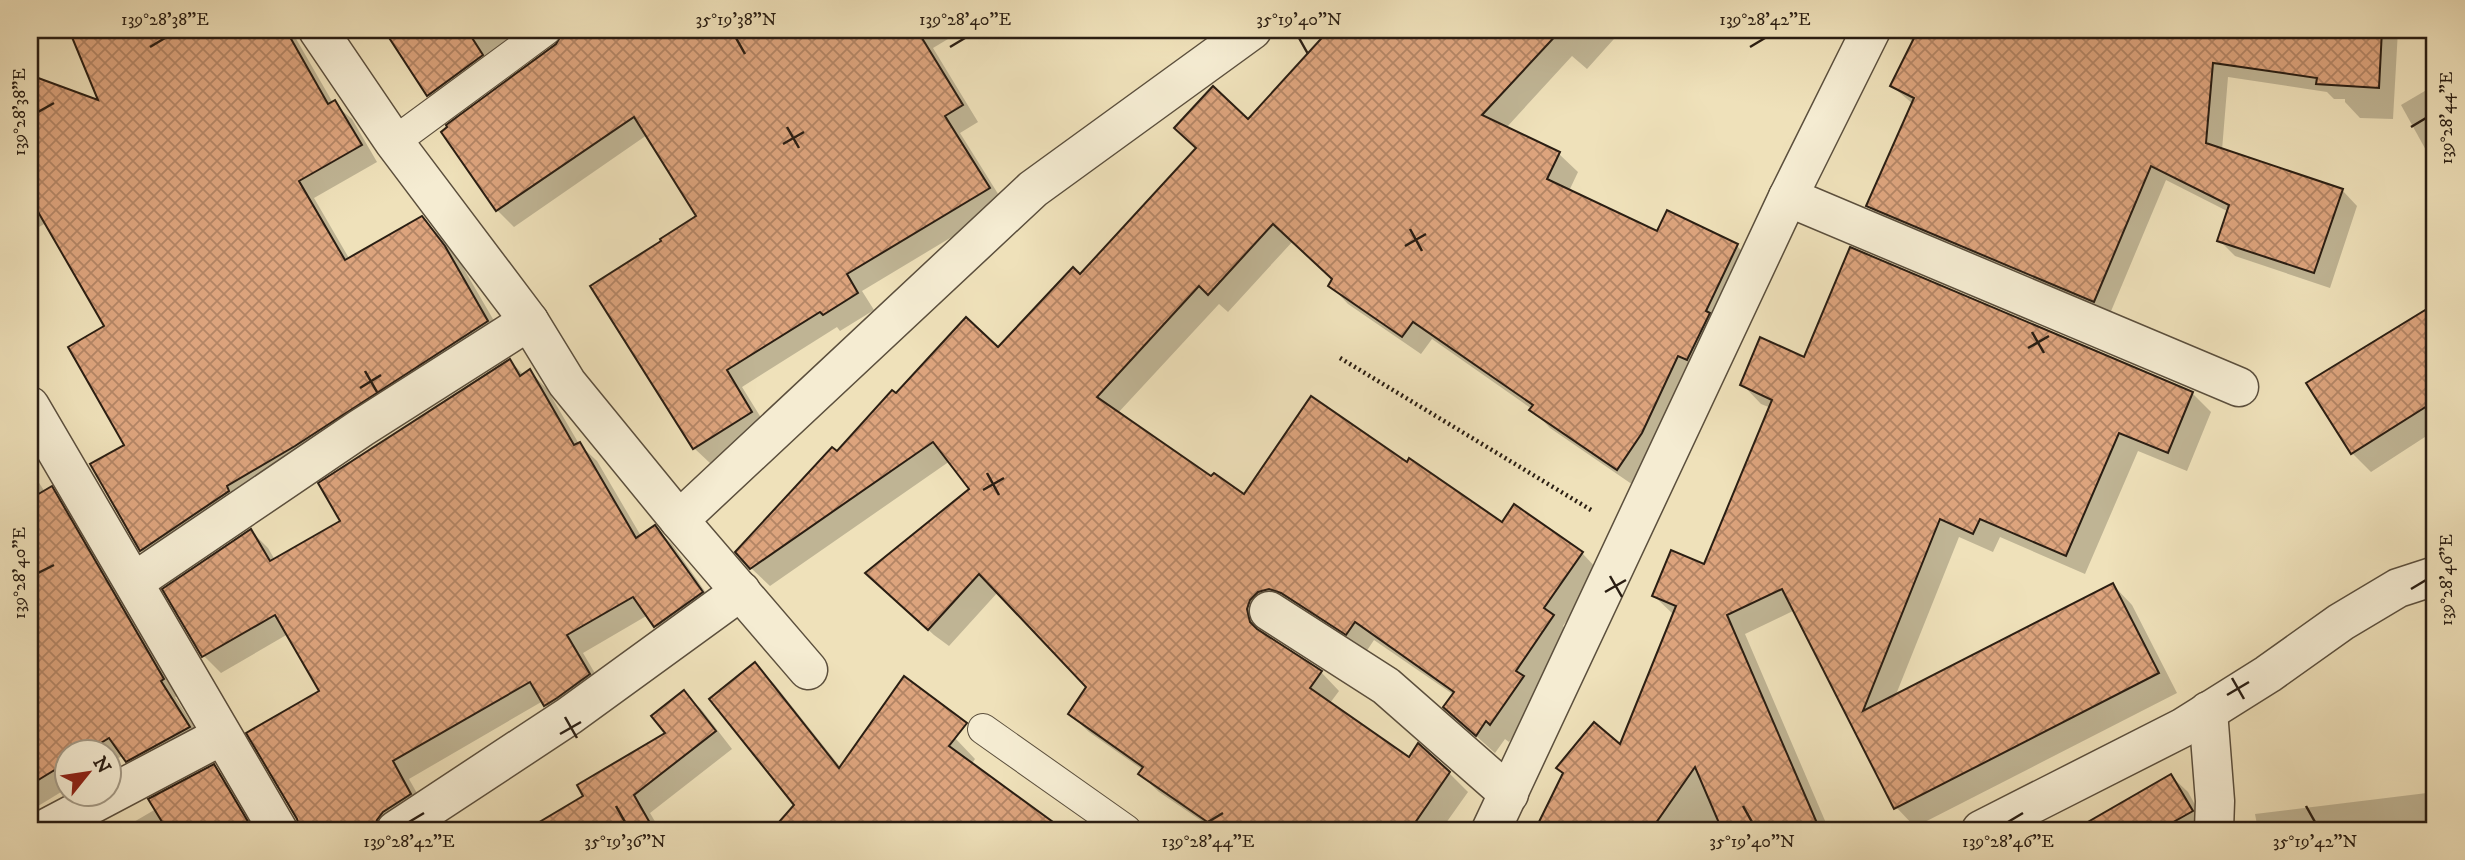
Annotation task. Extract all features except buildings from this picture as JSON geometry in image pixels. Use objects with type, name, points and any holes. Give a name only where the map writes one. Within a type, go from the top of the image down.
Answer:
[{"type":"street","points":[[318,30],[394,142],[529,321],[567,383],[679,520],[808,670]]},
{"type":"street","points":[[679,520],[1033,189],[1252,30]]},
{"type":"street","points":[[1490,830],[1788,197],[1871,30]]},
{"type":"street","points":[[1788,197],[2239,387]]},
{"type":"street","points":[[134,582],[361,428],[529,321]]},
{"type":"street","points":[[30,406],[278,830]]},
{"type":"street","points":[[1981,830],[2182,728],[2268,674],[2340,622],[2398,588],[2435,576]]},
{"type":"street","points":[[396,830],[569,716],[741,591]]},
{"type":"street","points":[[1269,611],[1386,685],[1509,794]]},
{"type":"street","points":[[2208,711],[2216,801],[2214,830]]},
{"type":"street","points":[[43,830],[221,736]]},
{"type":"lane","points":[[394,142],[546,30]]},
{"type":"lane","points":[[982,729],[1126,830]]},
{"type":"path","points":[[1340,358],[1630,534]]}]
